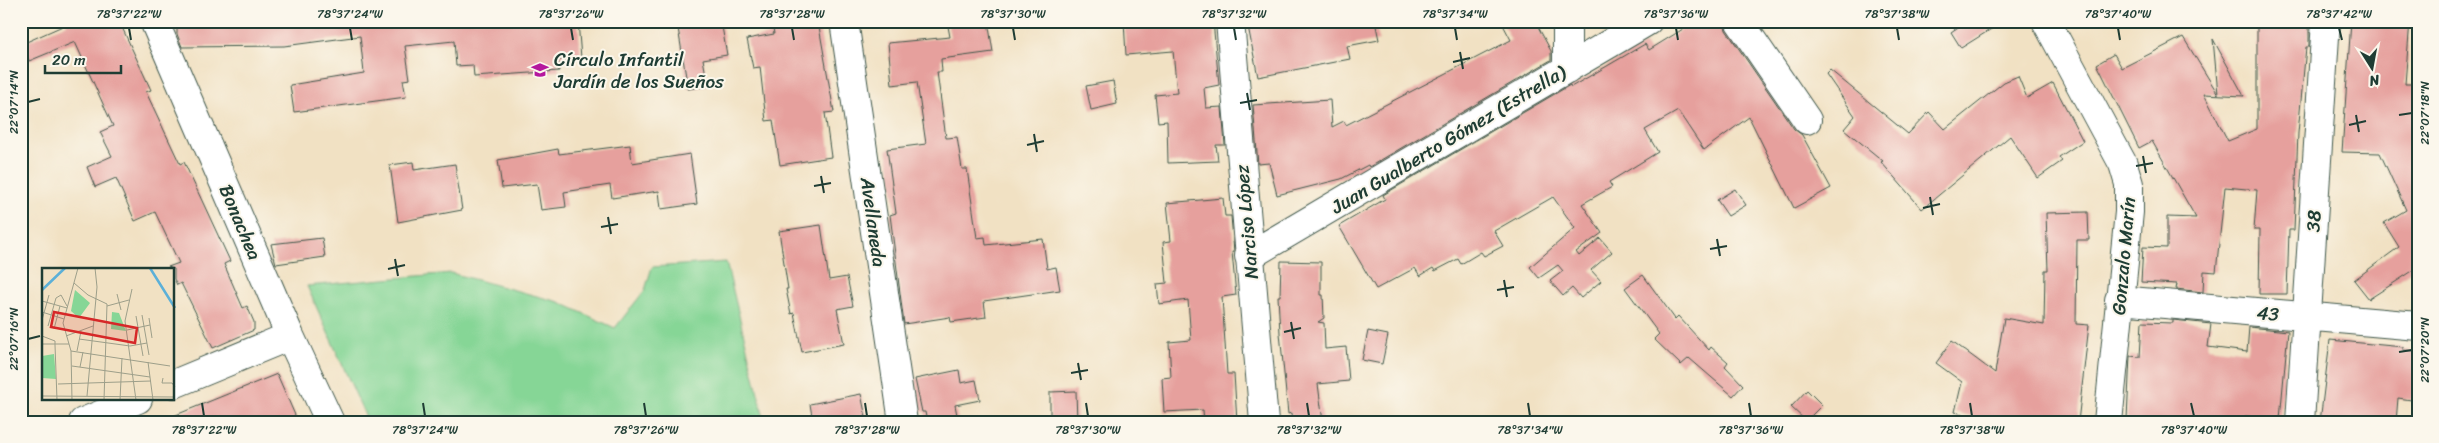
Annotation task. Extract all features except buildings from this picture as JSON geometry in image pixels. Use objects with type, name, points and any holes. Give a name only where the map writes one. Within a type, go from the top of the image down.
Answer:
[{"type":"street","name":"Bonachea","points":[[154,21],[290,336],[330,422]]},
{"type":"street","name":"Avellaneda","points":[[844,21],[904,422]]},
{"type":"street","name":"Narciso López","points":[[1230,21],[1264,422]]},
{"type":"street","points":[[1567,21],[1567,69]]},
{"type":"street","name":"Juan Gualberto Gómez (Estrella)","points":[[1249,256],[1648,21]]},
{"type":"street","points":[[1739,21],[1807,120]]},
{"type":"street","name":"Gonzalo Marín","points":[[2046,21],[2123,164],[2129,184],[2129,212],[2108,422]]},
{"type":"street","name":"38","points":[[2300,422],[2326,21]]},
{"type":"street","name":"43","points":[[2119,300],[2418,326]]},
{"type":"street","points":[[175,384],[290,336]]},
{"type":"street","points":[[83,422],[136,400]]},
{"type":"green space","points":[[726,262],[765,422],[368,422],[307,286],[451,273],[559,302],[615,328],[645,290],[652,267]]},
{"type":"place","name":"Círculo Infantil Jardín de los Sueños","points":[[540,70]]}]
